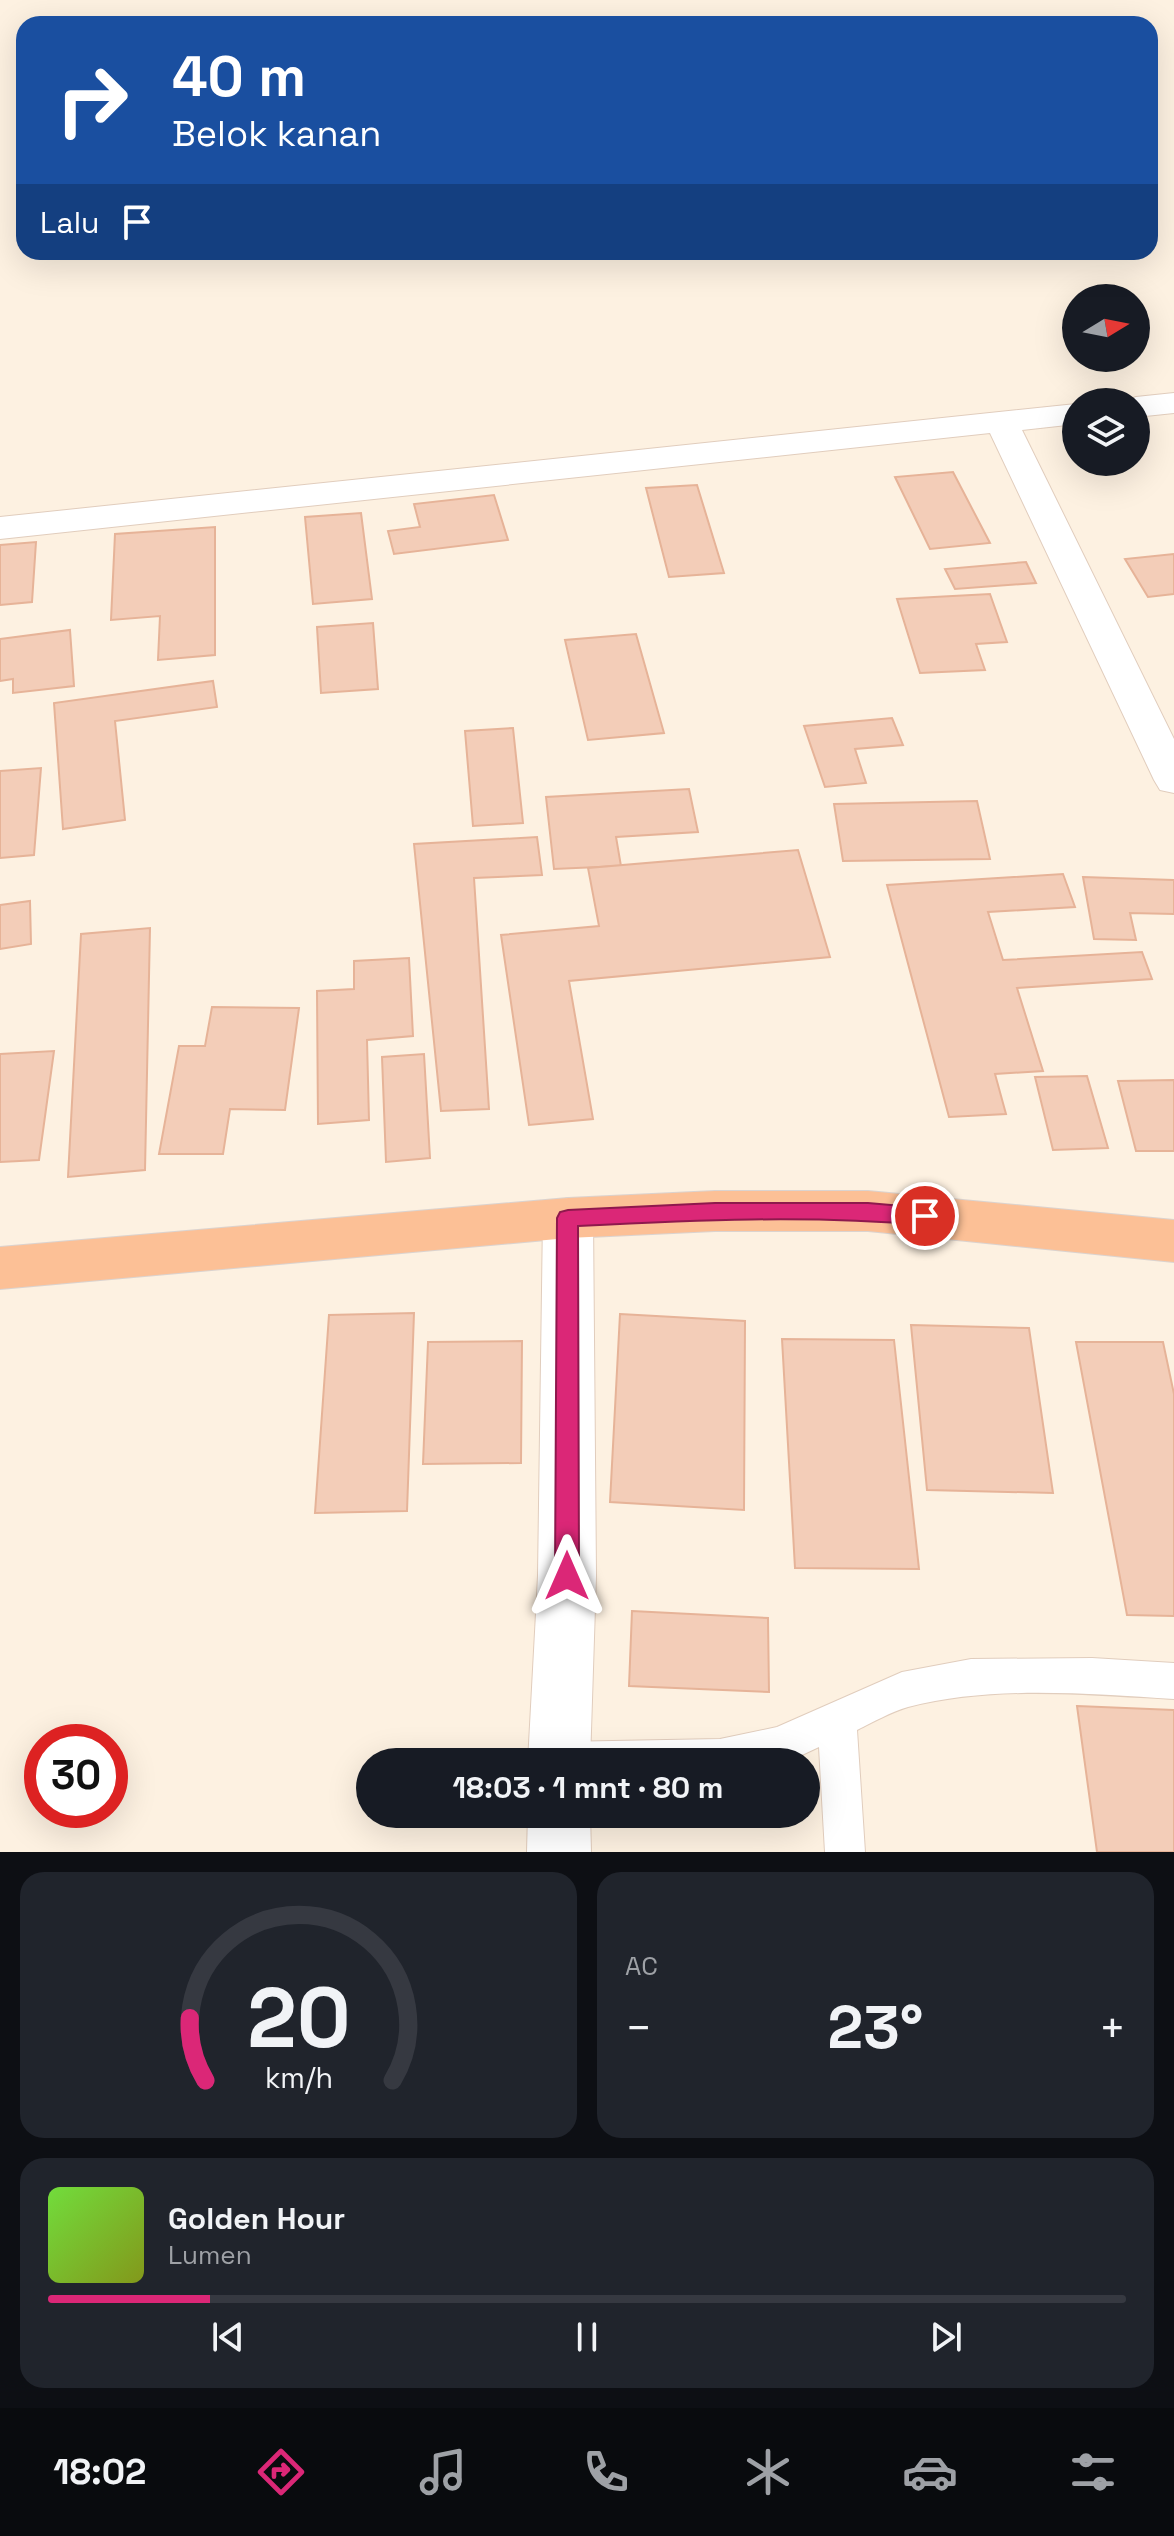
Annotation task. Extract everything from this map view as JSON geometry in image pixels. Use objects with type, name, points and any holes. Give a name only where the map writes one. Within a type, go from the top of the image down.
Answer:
[{"type":"highway","points":[[0,1268],[568,1218],[715,1211],[868,1211],[1174,1241]]},
{"type":"street","points":[[1150,406],[1174,403]]},
{"type":"street","points":[[0,528],[1062,415]]},
{"type":"street","points":[[1001,422],[1174,780]]},
{"type":"street","points":[[560,1748],[567,1576],[568,1218]]},
{"type":"street","points":[[559,1828],[559,1852]]},
{"type":"lane","points":[[769,1748],[902,1690],[971,1677],[1092,1676],[1174,1681]]},
{"type":"lane","points":[[837,1720],[845,1852]]},
{"type":"building","points":[[953,472],[990,543],[930,549],[895,477]]},
{"type":"building","points":[[697,485],[724,573],[669,577],[646,488]]},
{"type":"building","points":[[494,495],[508,540],[394,554],[388,531],[420,527],[414,504]]},
{"type":"building","points":[[361,513],[372,599],[313,604],[305,517]]},
{"type":"building","points":[[215,527],[215,655],[158,660],[160,616],[111,620],[115,534]]},
{"type":"building","points":[[36,542],[32,602],[0,605],[0,545]]},
{"type":"building","points":[[1174,554],[1174,594],[1148,597],[1125,559]]},
{"type":"building","points":[[1026,562],[1036,583],[955,589],[945,569]]},
{"type":"building","points":[[990,594],[1007,642],[976,644],[985,670],[920,673],[897,599]]},
{"type":"building","points":[[373,623],[378,689],[321,693],[317,627]]},
{"type":"building","points":[[70,630],[74,686],[13,693],[13,679],[0,681],[0,639]]},
{"type":"building","points":[[636,634],[664,733],[588,740],[565,640]]},
{"type":"building","points":[[213,681],[217,707],[115,721],[125,820],[63,829],[54,703]]},
{"type":"building","points":[[892,718],[903,745],[855,749],[866,783],[825,787],[804,726]]},
{"type":"building","points":[[513,728],[523,823],[473,826],[465,731]]},
{"type":"building","points":[[41,768],[34,855],[0,858],[0,771]]},
{"type":"building","points":[[689,789],[698,832],[616,837],[621,866],[554,869],[546,797]]},
{"type":"building","points":[[977,801],[990,859],[843,861],[834,804]]},
{"type":"building","points":[[537,837],[542,875],[474,878],[489,1109],[441,1111],[414,844]]},
{"type":"building","points":[[798,850],[830,957],[569,981],[593,1119],[529,1125],[501,935],[599,926],[588,868]]},
{"type":"building","points":[[1063,874],[1075,907],[988,912],[1003,960],[1142,952],[1152,979],[1017,988],[1043,1071],[995,1074],[1006,1114],[949,1117],[887,885]]},
{"type":"building","points":[[1083,877],[1174,880],[1174,914],[1130,913],[1136,940],[1094,939]]},
{"type":"building","points":[[30,901],[31,944],[0,949],[0,905]]},
{"type":"building","points":[[150,928],[145,1170],[68,1177],[81,934]]},
{"type":"building","points":[[409,958],[413,1036],[367,1040],[369,1120],[318,1124],[317,991],[354,989],[354,961]]},
{"type":"building","points":[[212,1007],[299,1008],[285,1110],[230,1109],[223,1154],[159,1154],[179,1046],[205,1046]]},
{"type":"building","points":[[54,1051],[39,1160],[0,1162],[0,1054]]},
{"type":"building","points":[[424,1054],[430,1158],[386,1162],[382,1057]]},
{"type":"building","points":[[1087,1076],[1108,1148],[1053,1150],[1035,1077]]},
{"type":"building","points":[[1174,1080],[1174,1151],[1136,1151],[1118,1081]]},
{"type":"building","points":[[414,1313],[407,1511],[315,1513],[329,1315]]},
{"type":"building","points":[[620,1314],[745,1321],[744,1510],[610,1502]]},
{"type":"building","points":[[911,1325],[1029,1328],[1053,1493],[927,1490]]},
{"type":"building","points":[[782,1339],[894,1340],[919,1569],[795,1568]]},
{"type":"building","points":[[522,1341],[521,1463],[423,1464],[428,1342]]},
{"type":"building","points":[[1076,1342],[1163,1342],[1174,1394],[1174,1616],[1127,1615]]},
{"type":"building","points":[[632,1611],[768,1618],[769,1692],[629,1686]]},
{"type":"building","points":[[1077,1706],[1174,1710],[1174,1852],[1097,1852]]},
{"type":"route","points":[[567,1576],[568,1218],[715,1211],[868,1211],[925,1216]]}]
